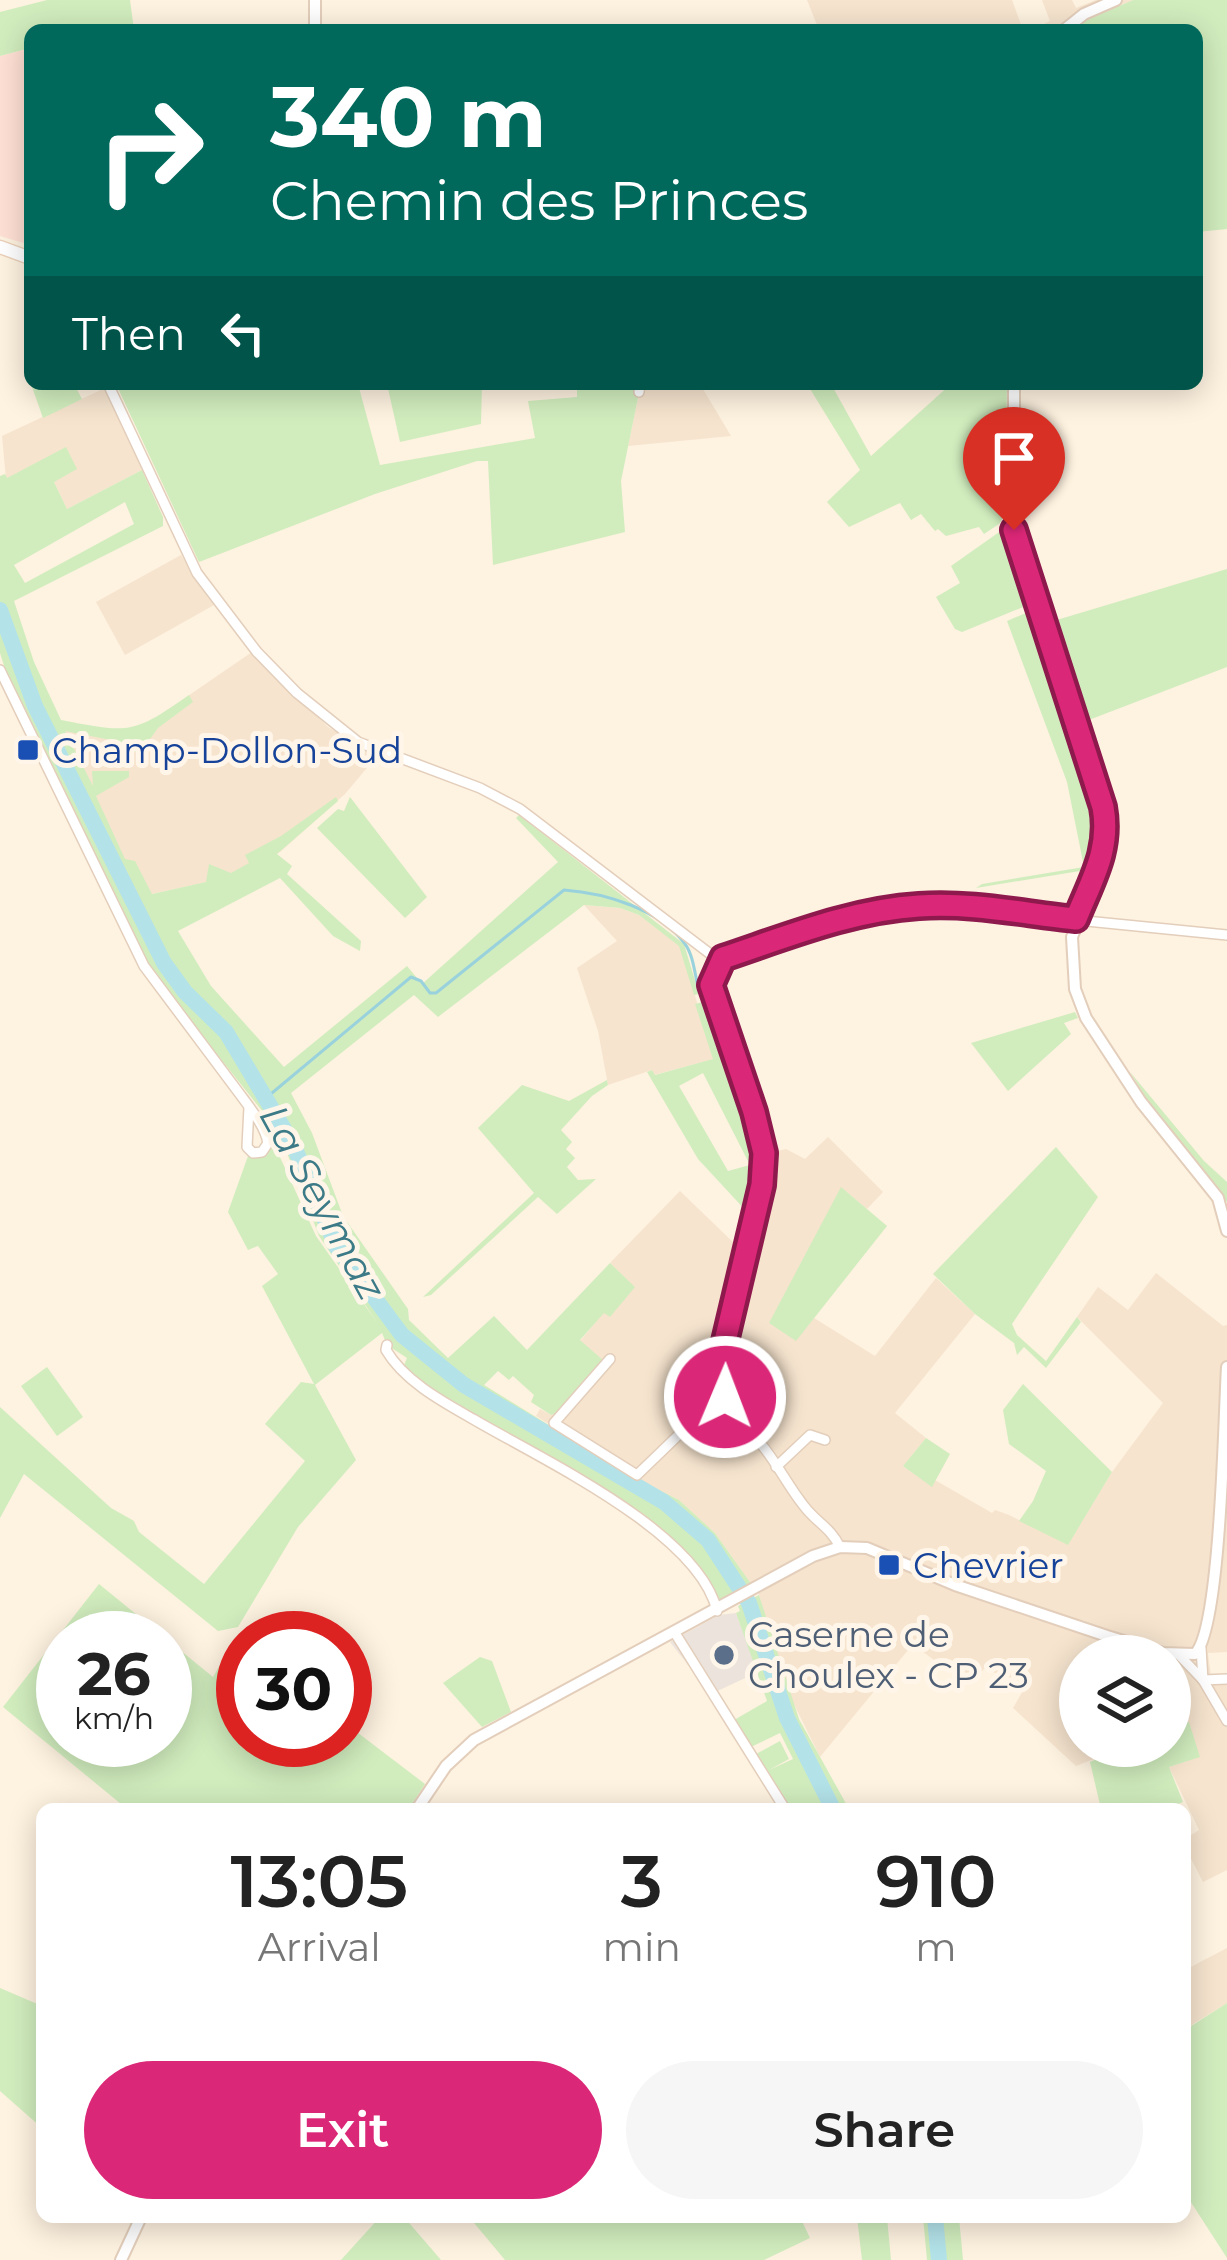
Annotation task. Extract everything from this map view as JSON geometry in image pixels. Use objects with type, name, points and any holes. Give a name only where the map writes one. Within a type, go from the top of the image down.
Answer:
[{"type":"street","points":[[1072,24],[1116,0]]},
{"type":"street","points":[[111,390],[197,573],[257,652],[307,702],[358,742],[480,788],[520,809],[700,949],[723,958],[842,920],[916,906],[1227,935]]},
{"type":"street","points":[[1014,390],[1013,528],[1105,816],[1099,867],[1076,919],[1071,970],[1082,1010],[1141,1102],[1213,1190],[1227,1232]]},
{"type":"street","points":[[0,670],[144,966],[249,1107],[267,1134],[262,1152],[253,1153],[247,1142],[249,1107]]},
{"type":"street","points":[[723,958],[711,985],[764,1153],[762,1185],[720,1369],[725,1397],[805,1508],[827,1526],[840,1547]]},
{"type":"street","points":[[387,1345],[399,1367],[444,1402],[672,1541],[706,1581],[717,1611]]},
{"type":"street","points":[[555,1422],[610,1359]]},
{"type":"street","points":[[1203,1680],[1198,1651],[1221,1561],[1227,1367]]},
{"type":"street","points":[[539,1413],[637,1474],[693,1420],[733,1410]]},
{"type":"street","points":[[776,1467],[810,1435],[825,1440]]},
{"type":"street","points":[[421,1803],[446,1766],[474,1739],[813,1556],[840,1547],[872,1550],[955,1585],[1104,1635]]},
{"type":"street","points":[[675,1634],[781,1803]]},
{"type":"street","points":[[1191,1653],[1198,1651]]},
{"type":"street","points":[[1191,1667],[1227,1720]]},
{"type":"street","points":[[1203,1680],[1227,1679]]},
{"type":"street","points":[[121,2260],[138,2223]]},
{"type":"shaded area","points":[[807,0],[1012,0],[1021,24],[817,24]]},
{"type":"shaded area","points":[[1042,0],[1072,0],[1076,8],[1096,0],[1133,0],[1082,24],[1044,24],[1050,21]]},
{"type":"shaded area","points":[[24,50],[24,243],[0,236],[0,56]]},
{"type":"shaded area","points":[[106,390],[142,470],[67,509],[54,482],[66,448],[6,479],[2,436]]},
{"type":"shaded area","points":[[704,390],[731,436],[628,446],[639,393]]},
{"type":"shaded area","points":[[181,555],[214,605],[125,655],[96,602]]},
{"type":"shaded area","points":[[252,652],[328,727],[377,756],[345,794],[280,852],[221,879],[142,896],[64,730],[130,730],[153,720]]},
{"type":"shaded area","points":[[584,905],[639,915],[680,946],[714,1059],[654,1075],[652,1070],[608,1085],[598,1031],[577,968],[617,941]]},
{"type":"shaded area","points":[[828,1137],[883,1192],[867,1209],[848,1193],[795,1340],[814,1318],[875,1356],[936,1278],[975,1314],[895,1413],[926,1438],[903,1466],[932,1486],[935,1480],[992,1513],[1009,1515],[1068,1544],[1112,1472],[1163,1403],[1077,1317],[1098,1287],[1128,1310],[1156,1273],[1227,1325],[1227,1652],[1208,1653],[1211,1677],[1227,1677],[1227,1870],[1203,1882],[1191,1859],[1191,1835],[1199,1830],[1191,1803],[1186,1803],[1169,1767],[1191,1767],[1191,1760],[1199,1757],[1191,1730],[1191,1635],[1059,1635],[1059,1750],[1013,1708],[1027,1684],[984,1669],[972,1682],[948,1661],[943,1667],[913,1644],[820,1757],[786,1688],[759,1595],[715,1533],[679,1500],[536,1416],[540,1409],[551,1415],[603,1361],[580,1341],[634,1287],[610,1263],[680,1191],[737,1246],[743,1241],[758,1156],[786,1149],[805,1159]]},
{"type":"shaded area","points":[[736,1613],[758,1672],[711,1694],[670,1642],[719,1615]]},
{"type":"shaded area","points":[[1227,1948],[1227,2003],[1191,2025],[1191,1967]]},
{"type":"green space","points":[[47,0],[130,0],[133,24],[24,24],[24,50],[0,56],[0,12]]},
{"type":"green space","points":[[1133,0],[1227,0],[1227,229],[1203,231],[1203,24],[1082,24]]},
{"type":"green space","points":[[33,390],[77,390],[82,399],[43,418]]},
{"type":"green space","points":[[119,390],[360,390],[380,465],[535,438],[528,401],[577,397],[577,390],[638,390],[621,481],[625,532],[493,565],[488,461],[477,461],[375,494],[199,562]]},
{"type":"green space","points":[[388,390],[482,390],[481,424],[400,442]]},
{"type":"green space","points":[[811,390],[834,390],[871,456],[944,390],[1007,390],[1005,514],[984,534],[979,527],[946,536],[921,514],[911,520],[900,503],[849,527],[827,502],[860,470]]},
{"type":"green space","points":[[66,447],[77,469],[54,482],[67,509],[142,470],[163,517],[163,526],[14,601],[34,662],[61,720],[129,727],[155,718],[189,695],[193,702],[158,728],[142,750],[129,753],[121,742],[65,731],[93,786],[92,771],[129,771],[129,777],[96,796],[125,859],[135,861],[152,894],[206,882],[209,864],[231,873],[249,863],[245,855],[336,797],[338,801],[277,854],[292,866],[287,874],[361,941],[360,951],[333,936],[280,878],[178,931],[211,986],[284,1067],[407,966],[422,984],[558,862],[516,818],[519,815],[684,944],[699,994],[694,995],[679,946],[639,915],[584,905],[438,1017],[414,995],[291,1093],[312,1133],[343,1216],[408,1309],[409,1320],[448,1358],[494,1316],[527,1350],[610,1263],[635,1287],[610,1317],[604,1313],[580,1340],[604,1361],[561,1411],[551,1415],[531,1402],[534,1395],[513,1376],[509,1380],[498,1371],[484,1385],[679,1500],[715,1533],[752,1585],[717,1611],[706,1582],[646,1522],[645,1515],[628,1505],[620,1506],[502,1436],[500,1428],[482,1418],[476,1421],[402,1370],[407,1358],[387,1345],[382,1333],[315,1385],[356,1460],[298,1527],[248,1611],[216,1611],[216,1629],[24,1474],[0,1518],[0,1407],[204,1584],[305,1461],[265,1424],[301,1382],[314,1384],[262,1286],[278,1274],[258,1246],[248,1250],[228,1212],[248,1156],[263,1157],[274,1144],[316,1236],[378,1324],[319,1236],[287,1153],[267,1117],[157,979],[5,669],[0,653],[0,476],[7,478]],"holes":[[[125,502],[134,524],[25,583],[14,565]]]},
{"type":"green space","points":[[1002,530],[1010,532],[1032,600],[962,632],[955,629],[936,597],[960,583],[951,566]]},
{"type":"green space","points":[[1227,569],[1227,667],[1081,723],[1050,622]]},
{"type":"green space","points":[[1035,613],[1100,829],[1092,869],[976,888],[1084,867],[1067,782],[1007,621]]},
{"type":"green space","points":[[350,797],[427,897],[405,918],[317,828],[338,809],[344,811]]},
{"type":"green space","points":[[706,1001],[754,1133],[755,1187],[748,1213],[698,1159],[647,1072],[652,1070],[655,1075],[713,1059],[695,1004]],"holes":[[[703,1073],[750,1165],[728,1171],[679,1086]]]},
{"type":"green space","points":[[1075,1012],[1078,1018],[1064,1023],[1071,1034],[1008,1091],[971,1043]]},
{"type":"green space","points":[[1130,1072],[1227,1182],[1227,1202],[1155,1112]]},
{"type":"green space","points":[[607,1080],[608,1085],[561,1130],[572,1142],[566,1149],[575,1158],[567,1167],[578,1180],[596,1179],[557,1214],[538,1197],[431,1295],[423,1297],[534,1193],[478,1128],[522,1085],[569,1101]]},
{"type":"green space","points":[[1056,1147],[1098,1197],[1012,1324],[1017,1335],[1046,1361],[1077,1317],[1081,1322],[1046,1368],[1024,1347],[1017,1355],[1014,1343],[933,1274]]},
{"type":"green space","points":[[841,1187],[887,1226],[796,1341],[769,1323]]},
{"type":"green space","points":[[47,1367],[83,1417],[57,1436],[21,1386]]},
{"type":"green space","points":[[1023,1384],[1112,1472],[1068,1545],[1019,1521],[1046,1471],[1009,1444],[1003,1410]]},
{"type":"green space","points":[[926,1438],[950,1454],[932,1487],[903,1466]]},
{"type":"green space","points":[[99,1584],[132,1611],[78,1611]]},
{"type":"green space","points":[[759,1595],[799,1719],[846,1803],[780,1803],[756,1754],[780,1741],[789,1759],[769,1770],[793,1759],[780,1733],[751,1747],[734,1720],[767,1701],[736,1613],[738,1606]]},
{"type":"green space","points":[[480,1657],[492,1661],[511,1712],[482,1727],[443,1683]]},
{"type":"green space","points":[[192,1660],[213,1677],[216,1672],[216,1767],[372,1767],[372,1744],[425,1784],[413,1803],[120,1803],[76,1767],[192,1767]]},
{"type":"green space","points":[[36,1665],[36,1734],[3,1707]]},
{"type":"green space","points":[[1191,1728],[1200,1757],[1191,1760]]},
{"type":"green space","points":[[1091,1767],[1169,1767],[1183,1802],[1180,1803],[1100,1803]]},
{"type":"green space","points":[[0,1988],[36,2003],[36,2123],[0,2091]]},
{"type":"green space","points":[[1227,2003],[1227,2258],[1191,2202],[1191,2026]]},
{"type":"green space","points":[[375,2223],[409,2223],[441,2260],[341,2260]]},
{"type":"green space","points":[[474,2223],[803,2223],[810,2238],[764,2260],[505,2260]]},
{"type":"green space","points":[[858,2223],[888,2223],[891,2260],[862,2260]]},
{"type":"green space","points":[[924,2223],[960,2223],[963,2260],[927,2260]]},
{"type":"waterway","name":"La Seymaz","points":[[0,610],[35,706],[164,963],[185,992],[226,1032],[293,1144],[336,1246],[402,1335],[464,1385],[664,1502],[708,1540],[749,1603],[787,1718],[830,1803]]},
{"type":"waterway","points":[[266,1098],[411,977],[436,993],[564,890],[614,899],[661,921],[688,949],[699,991]]},
{"type":"waterway","points":[[704,1003],[751,1123]]},
{"type":"waterway","name":"La Seymaz","points":[[936,2223],[939,2260]]},
{"type":"place","name":"Champ-Dollon-Sud","points":[[28,750]]},
{"type":"place","name":"Chevrier","points":[[889,1565]]},
{"type":"place","name":"Caserne de Choulex - CP 23","points":[[724,1655]]},
{"type":"route","points":[[725,1397],[722,1354],[762,1185],[764,1153],[713,995],[711,980],[723,958],[842,920],[916,906],[1076,919],[1099,867],[1106,836],[1103,807],[1014,530]]}]
